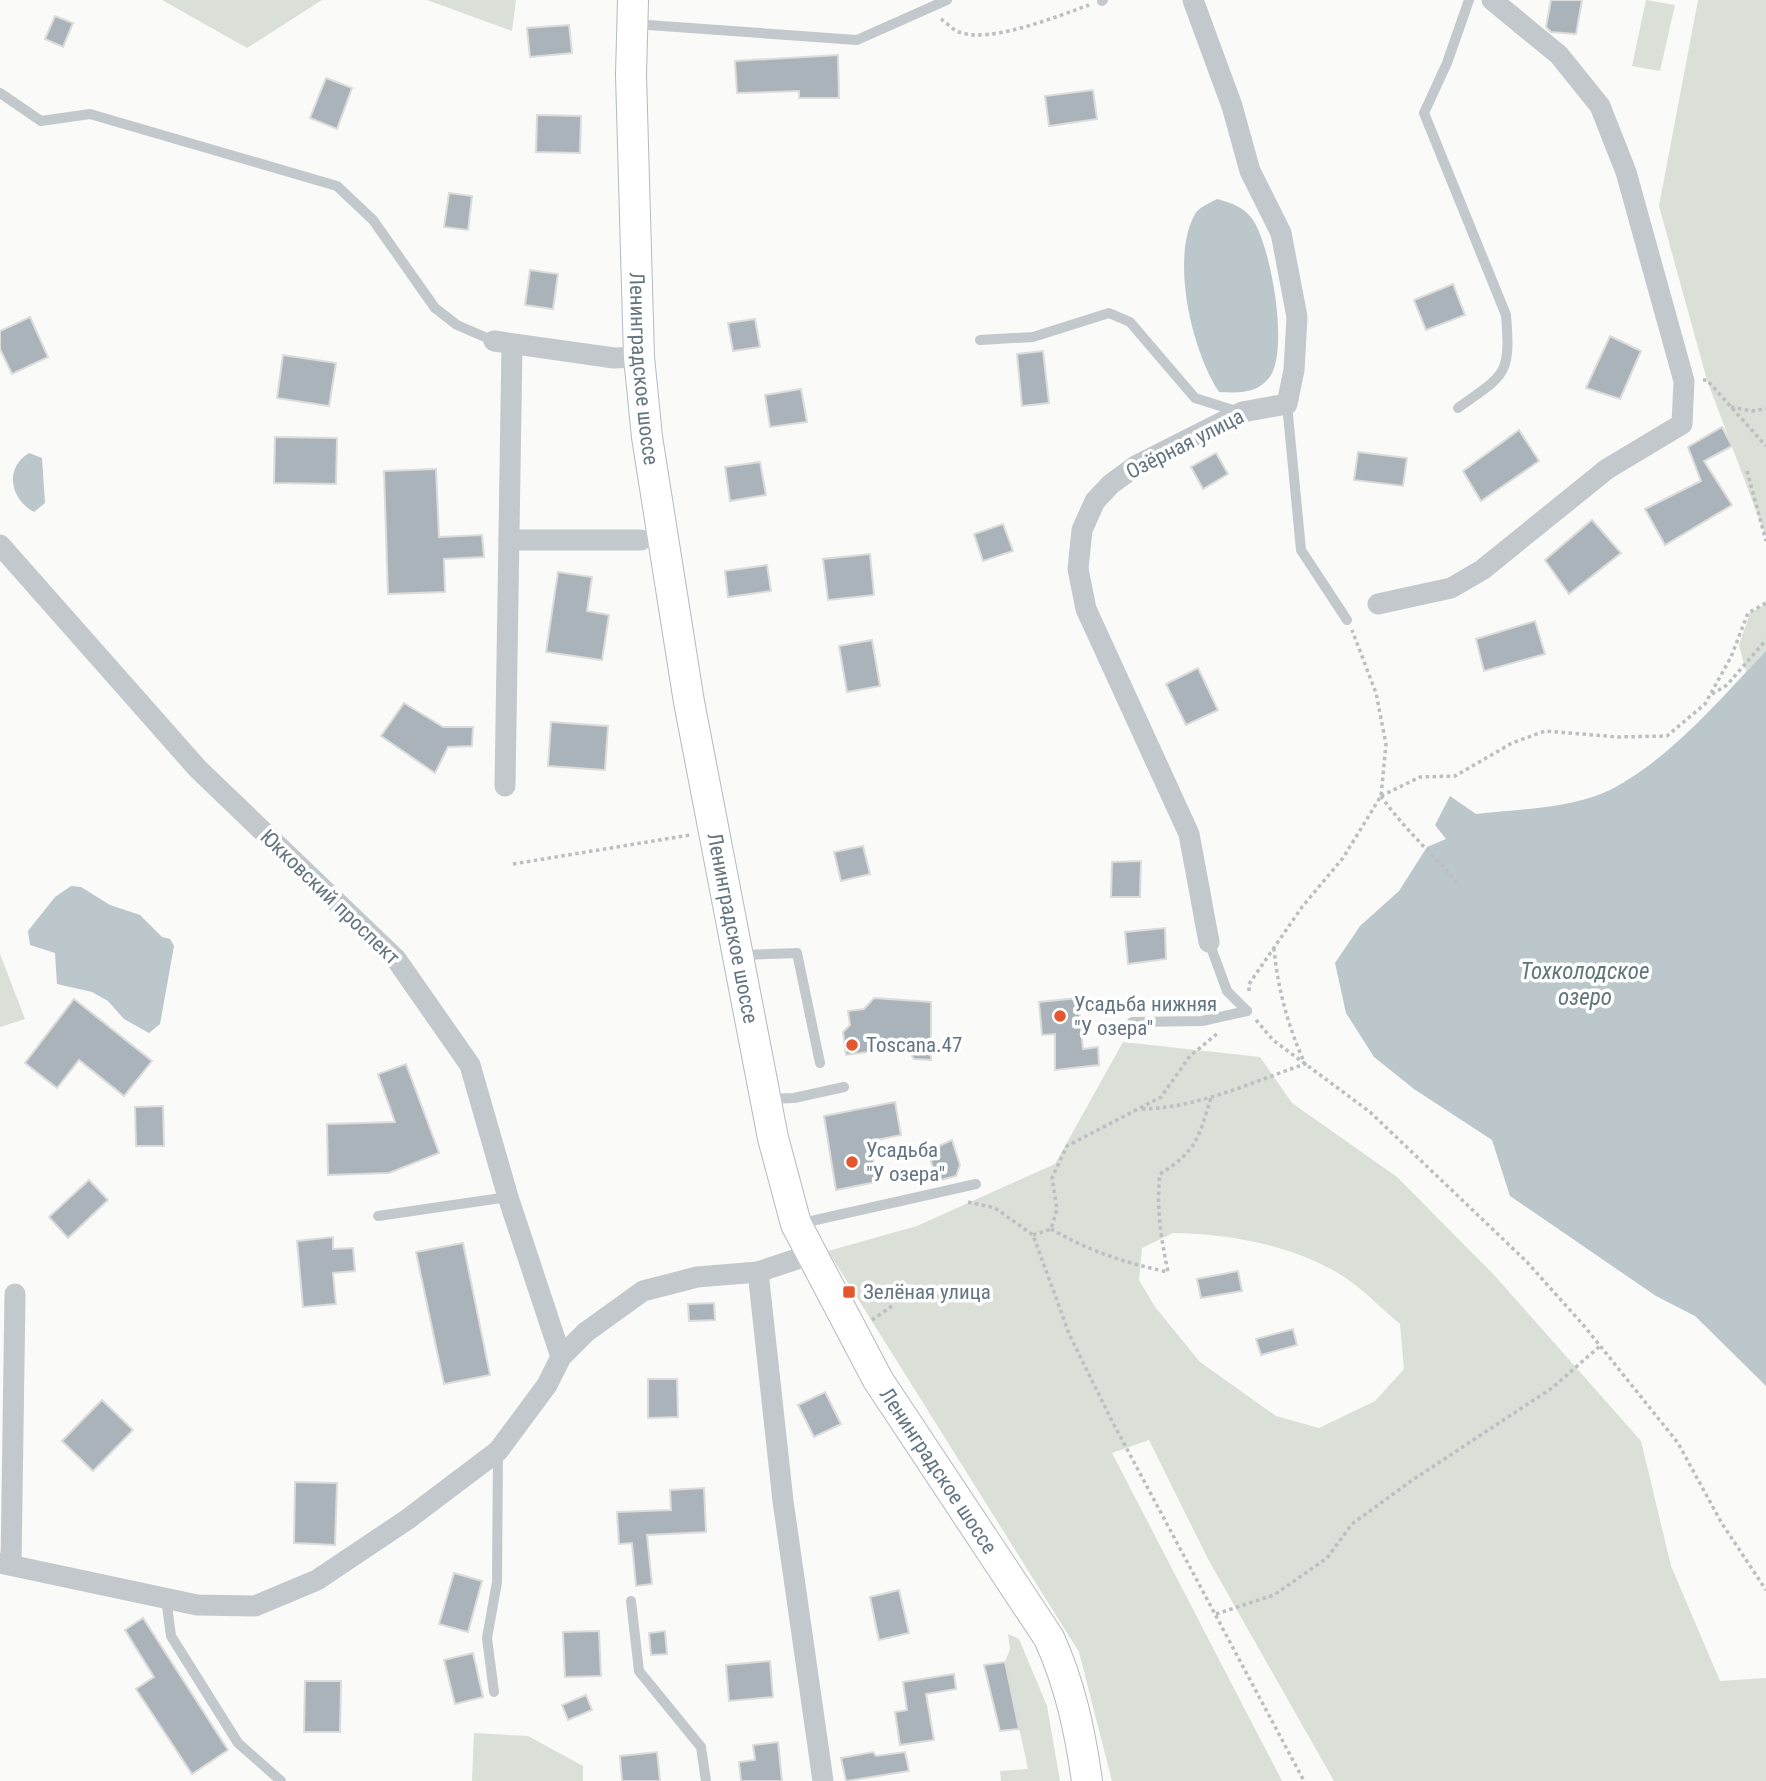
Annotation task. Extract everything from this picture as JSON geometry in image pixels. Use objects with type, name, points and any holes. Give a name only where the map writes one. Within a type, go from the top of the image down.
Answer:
[{"type":"main road","name":"Ленинградское шоссе","points":[[632,12],[639,357],[647,437],[677,634],[713,831],[766,1099],[796,1224],[809,1255],[878,1380],[1049,1638],[1065,1673],[1080,1735],[1087,1781]]},
{"type":"street","points":[[1193,0],[1232,106],[1250,172],[1281,233],[1297,317],[1294,370],[1287,404]]},
{"type":"street","points":[[1378,604],[1451,588],[1482,570],[1607,470],[1682,424],[1685,381],[1626,172],[1600,106],[1559,55],[1492,0]]},
{"type":"street","points":[[505,786],[509,540],[503,343],[614,358],[639,357]]},
{"type":"street","name":"Озёрная улица","points":[[1209,942],[1189,834],[1086,609],[1078,569],[1082,530],[1096,501],[1111,484],[1137,465],[1242,412],[1287,404]]},
{"type":"street","points":[[509,540],[641,540]]},
{"type":"street","name":"Юкковский проспект","points":[[0,545],[198,769],[396,959],[470,1065],[508,1197],[561,1357]]},
{"type":"street","points":[[15,1294],[6,1564],[197,1605],[255,1606],[317,1580],[408,1519],[498,1451],[547,1385],[561,1357],[586,1332],[643,1291],[697,1277],[758,1272],[809,1255]]},
{"type":"street","points":[[758,1272],[783,1501],[823,1781]]},
{"type":"lane","points":[[632,12],[857,40],[947,0]]},
{"type":"lane","points":[[1458,408],[1501,376],[1508,349],[1506,315],[1424,113],[1447,63],[1469,0]]},
{"type":"lane","points":[[0,93],[41,121],[90,114],[337,186],[373,220],[435,308],[457,325],[503,343]]},
{"type":"lane","points":[[980,340],[1033,337],[1109,313],[1130,322],[1195,398],[1222,409],[1242,412]]},
{"type":"lane","points":[[1287,404],[1301,550],[1347,620]]},
{"type":"lane","points":[[1209,942],[1227,991],[1247,1010]]},
{"type":"lane","points":[[739,956],[797,953],[820,1063]]},
{"type":"lane","points":[[1132,1022],[1202,1021],[1247,1010]]},
{"type":"lane","points":[[766,1099],[794,1098],[844,1087]]},
{"type":"lane","points":[[796,1224],[976,1184]]},
{"type":"lane","points":[[378,1216],[508,1197]]},
{"type":"lane","points":[[494,1692],[487,1638],[497,1582],[498,1451]]},
{"type":"lane","points":[[166,1598],[171,1636],[238,1743],[281,1781]]},
{"type":"lane","points":[[631,1601],[639,1671],[701,1747],[706,1781]]},
{"type":"path","points":[[929,9],[958,32],[980,35],[1034,23],[1102,0]]},
{"type":"path","points":[[1707,380],[1766,446]]},
{"type":"path","points":[[1729,407],[1752,411],[1766,409]]},
{"type":"path","points":[[1747,471],[1766,541]]},
{"type":"path","points":[[1381,796],[1420,777],[1455,776],[1512,743],[1545,731],[1618,737],[1667,736],[1706,704],[1731,657],[1748,613],[1766,603]]},
{"type":"path","points":[[1347,620],[1359,642],[1381,718],[1386,744],[1381,796],[1343,858],[1302,907],[1249,984],[1247,1010],[1273,1040],[1370,1111],[1527,1262],[1600,1346],[1678,1443],[1721,1522],[1766,1590]]},
{"type":"path","points":[[1710,695],[1727,685],[1766,640]]},
{"type":"path","points":[[1381,796],[1398,821],[1427,847],[1458,884]]},
{"type":"path","points":[[513,864],[713,831]]},
{"type":"path","points":[[1273,949],[1285,1014],[1305,1064]]},
{"type":"path","points":[[1051,1229],[1057,1209],[1052,1178],[1067,1146],[1161,1097],[1190,1056],[1247,1010]]},
{"type":"path","points":[[1140,1110],[1164,1109],[1211,1097],[1305,1064]]},
{"type":"path","points":[[1033,1235],[1051,1229],[1083,1248],[1125,1263],[1168,1272],[1159,1229],[1157,1201],[1160,1174],[1185,1158],[1202,1128],[1211,1097]]},
{"type":"path","points":[[935,1194],[995,1208],[1033,1235],[1070,1336],[1112,1421],[1304,1781]]},
{"type":"path","points":[[1215,1614],[1274,1595],[1327,1558],[1352,1524],[1411,1481],[1552,1388],[1600,1346]]},
{"type":"shaded area","points":[[162,0],[322,0],[247,48]]},
{"type":"shaded area","points":[[427,0],[516,0],[512,31]]},
{"type":"shaded area","points":[[1646,0],[1675,5],[1660,71],[1632,66]]},
{"type":"shaded area","points":[[1698,0],[1766,0],[1766,537],[1707,380],[1659,206]]},
{"type":"shaded area","points":[[1766,604],[1766,651],[1746,672],[1739,645],[1750,613]]},
{"type":"shaded area","points":[[0,954],[25,1019],[0,1027]]},
{"type":"shaded area","points":[[1123,1042],[1260,1057],[1292,1103],[1397,1177],[1495,1276],[1641,1441],[1671,1566],[1720,1681],[1766,1678],[1766,1781],[1334,1781],[1208,1559],[1149,1440],[1112,1453],[1282,1781],[1112,1781],[1079,1652],[828,1251],[917,1226],[1055,1164]],"holes":[[[1173,1233],[1261,1243],[1303,1256],[1343,1276],[1400,1324],[1404,1369],[1375,1401],[1319,1428],[1276,1416],[1200,1362],[1155,1307],[1139,1280],[1142,1248]]]},
{"type":"shaded area","points":[[1008,1634],[1019,1639],[1047,1706],[1060,1781],[1001,1781],[1000,1771],[1028,1769],[1005,1662],[1010,1649]]},
{"type":"shaded area","points":[[474,1733],[528,1736],[583,1766],[583,1781],[472,1781]]},
{"type":"water","points":[[1217,199],[1237,206],[1253,220],[1266,252],[1276,299],[1278,346],[1275,365],[1264,383],[1246,391],[1219,392],[1209,374],[1193,330],[1184,279],[1184,255],[1195,214]]},
{"type":"water","points":[[29,453],[42,458],[45,503],[34,512],[20,499],[13,483],[16,467]]},
{"type":"water","name":"Тохколодское озеро","points":[[1766,651],[1766,1386],[1695,1316],[1656,1296],[1510,1196],[1492,1140],[1414,1089],[1374,1057],[1346,1013],[1335,963],[1360,926],[1399,891],[1427,847],[1446,839],[1435,825],[1450,796],[1476,814],[1564,804],[1614,788],[1636,775],[1676,743]]},
{"type":"water","points":[[71,886],[81,887],[110,905],[140,915],[162,937],[170,939],[174,946],[160,1024],[149,1033],[124,1019],[108,1001],[92,992],[57,984],[55,953],[30,945],[28,931],[55,897]]},
{"type":"building","points":[[1551,0],[1582,0],[1576,34],[1551,32],[1546,27]]},
{"type":"building","points":[[55,16],[73,23],[63,47],[45,39]]},
{"type":"building","points":[[569,25],[572,53],[530,57],[527,28]]},
{"type":"building","points":[[838,55],[839,98],[799,98],[799,91],[737,93],[735,61]]},
{"type":"building","points":[[326,78],[352,88],[337,129],[310,118]]},
{"type":"building","points":[[1093,90],[1097,119],[1049,126],[1045,96]]},
{"type":"building","points":[[537,115],[581,116],[580,153],[536,152]]},
{"type":"building","points":[[449,193],[472,196],[468,230],[444,227]]},
{"type":"building","points":[[530,270],[558,274],[553,309],[525,305]]},
{"type":"building","points":[[1453,284],[1465,315],[1426,330],[1414,300]]},
{"type":"building","points":[[30,317],[48,357],[12,374],[0,349],[0,331]]},
{"type":"building","points":[[755,319],[760,347],[733,351],[728,323]]},
{"type":"building","points":[[1610,336],[1641,351],[1620,399],[1586,388]]},
{"type":"building","points":[[1043,351],[1049,403],[1022,406],[1017,354]]},
{"type":"building","points":[[283,355],[336,363],[329,406],[277,398]]},
{"type":"building","points":[[801,389],[807,422],[770,427],[765,395]]},
{"type":"building","points":[[1722,427],[1732,446],[1704,461],[1732,505],[1665,545],[1645,509],[1701,481],[1688,447]]},
{"type":"building","points":[[1519,430],[1539,461],[1481,501],[1463,471]]},
{"type":"building","points":[[275,437],[337,438],[336,484],[274,483]]},
{"type":"building","points":[[1358,452],[1407,458],[1403,486],[1354,480]]},
{"type":"building","points":[[1216,453],[1228,474],[1203,489],[1191,467]]},
{"type":"building","points":[[760,462],[766,495],[730,501],[725,467]]},
{"type":"building","points":[[436,469],[439,537],[482,535],[484,557],[444,559],[445,592],[388,594],[384,471]]},
{"type":"building","points":[[1592,520],[1621,553],[1569,594],[1545,560]]},
{"type":"building","points":[[1003,524],[1013,551],[983,561],[974,534]]},
{"type":"building","points":[[870,554],[874,595],[828,600],[823,559]]},
{"type":"building","points":[[767,565],[771,591],[728,597],[725,571]]},
{"type":"building","points":[[558,572],[592,577],[587,611],[609,615],[602,660],[546,652]]},
{"type":"building","points":[[1535,621],[1545,654],[1484,671],[1476,639]]},
{"type":"building","points":[[872,640],[880,686],[847,692],[839,646]]},
{"type":"building","points":[[1198,668],[1218,710],[1186,725],[1166,684]]},
{"type":"building","points":[[404,703],[443,727],[473,727],[472,746],[448,747],[435,773],[381,736]]},
{"type":"building","points":[[551,722],[608,726],[605,770],[548,766]]},
{"type":"building","points":[[863,846],[870,874],[841,881],[834,852]]},
{"type":"building","points":[[1141,861],[1140,897],[1111,897],[1112,862]]},
{"type":"building","points":[[1165,928],[1166,959],[1128,964],[1125,932]]},
{"type":"building","points":[[874,998],[931,1002],[931,1060],[914,1059],[906,1047],[846,1055],[843,1032],[850,1025],[848,1011],[864,1009]]},
{"type":"building","points":[[1078,998],[1083,1049],[1098,1047],[1099,1065],[1055,1070],[1055,1034],[1042,1035],[1039,1002]]},
{"type":"building","points":[[74,999],[152,1061],[124,1096],[79,1060],[57,1088],[25,1063]]},
{"type":"building","points":[[406,1064],[439,1153],[389,1173],[328,1175],[327,1124],[395,1122],[378,1074]]},
{"type":"building","name":"Усадьба \"У озера\"","points":[[895,1102],[901,1135],[871,1141],[876,1182],[836,1190],[824,1116]]},
{"type":"building","points":[[163,1106],[164,1146],[136,1146],[135,1107]]},
{"type":"building","points":[[952,1140],[960,1165],[956,1176],[937,1181],[928,1151]]},
{"type":"building","points":[[89,1180],[108,1200],[68,1238],[49,1217]]},
{"type":"building","points":[[333,1237],[333,1249],[353,1248],[355,1271],[333,1273],[336,1304],[303,1307],[297,1241]]},
{"type":"building","points":[[463,1243],[490,1375],[444,1384],[416,1252]]},
{"type":"building","points":[[1238,1271],[1242,1291],[1201,1298],[1197,1279]]},
{"type":"building","points":[[714,1303],[715,1320],[689,1321],[688,1304]]},
{"type":"building","points":[[1293,1329],[1297,1345],[1261,1355],[1256,1339]]},
{"type":"building","points":[[648,1379],[677,1379],[678,1417],[648,1418]]},
{"type":"building","points":[[825,1392],[841,1424],[814,1437],[798,1405]]},
{"type":"building","points":[[102,1400],[133,1430],[93,1471],[62,1441]]},
{"type":"building","points":[[295,1482],[337,1483],[335,1545],[294,1543]]},
{"type":"building","points":[[704,1488],[706,1532],[647,1535],[652,1584],[636,1586],[632,1543],[619,1544],[617,1512],[671,1510],[670,1490]]},
{"type":"building","points":[[454,1573],[482,1581],[468,1632],[439,1624]]},
{"type":"building","points":[[899,1590],[909,1633],[879,1640],[870,1597]]},
{"type":"building","points":[[143,1618],[228,1750],[192,1774],[136,1689],[154,1677],[125,1630]]},
{"type":"building","points":[[599,1631],[601,1676],[565,1677],[563,1632]]},
{"type":"building","points":[[665,1631],[667,1654],[651,1655],[649,1633]]},
{"type":"building","points":[[473,1653],[483,1697],[455,1704],[444,1660]]},
{"type":"building","points":[[770,1661],[773,1697],[729,1701],[726,1665]]},
{"type":"building","points":[[1005,1662],[1019,1729],[1000,1731],[984,1665]]},
{"type":"building","points":[[954,1674],[956,1689],[926,1694],[934,1740],[900,1745],[895,1712],[907,1710],[903,1682]]},
{"type":"building","points":[[305,1681],[341,1681],[340,1732],[304,1732]]},
{"type":"building","points":[[586,1695],[592,1710],[568,1720],[562,1705]]},
{"type":"building","points":[[778,1742],[782,1781],[741,1781],[739,1762],[755,1760],[753,1745]]},
{"type":"building","points":[[657,1752],[660,1781],[622,1781],[620,1756]]},
{"type":"building","points":[[873,1752],[876,1756],[905,1752],[909,1771],[846,1781],[841,1758]]},
{"type":"place","name":"Усадьба нижняя \"У озера\"","points":[[1060,1016]]},
{"type":"place","name":"Toscana.47","points":[[852,1045]]},
{"type":"place","name":"Усадьба \"У озера\"","points":[[852,1162]]},
{"type":"place","name":"Зелёная улица","points":[[849,1292]]}]
